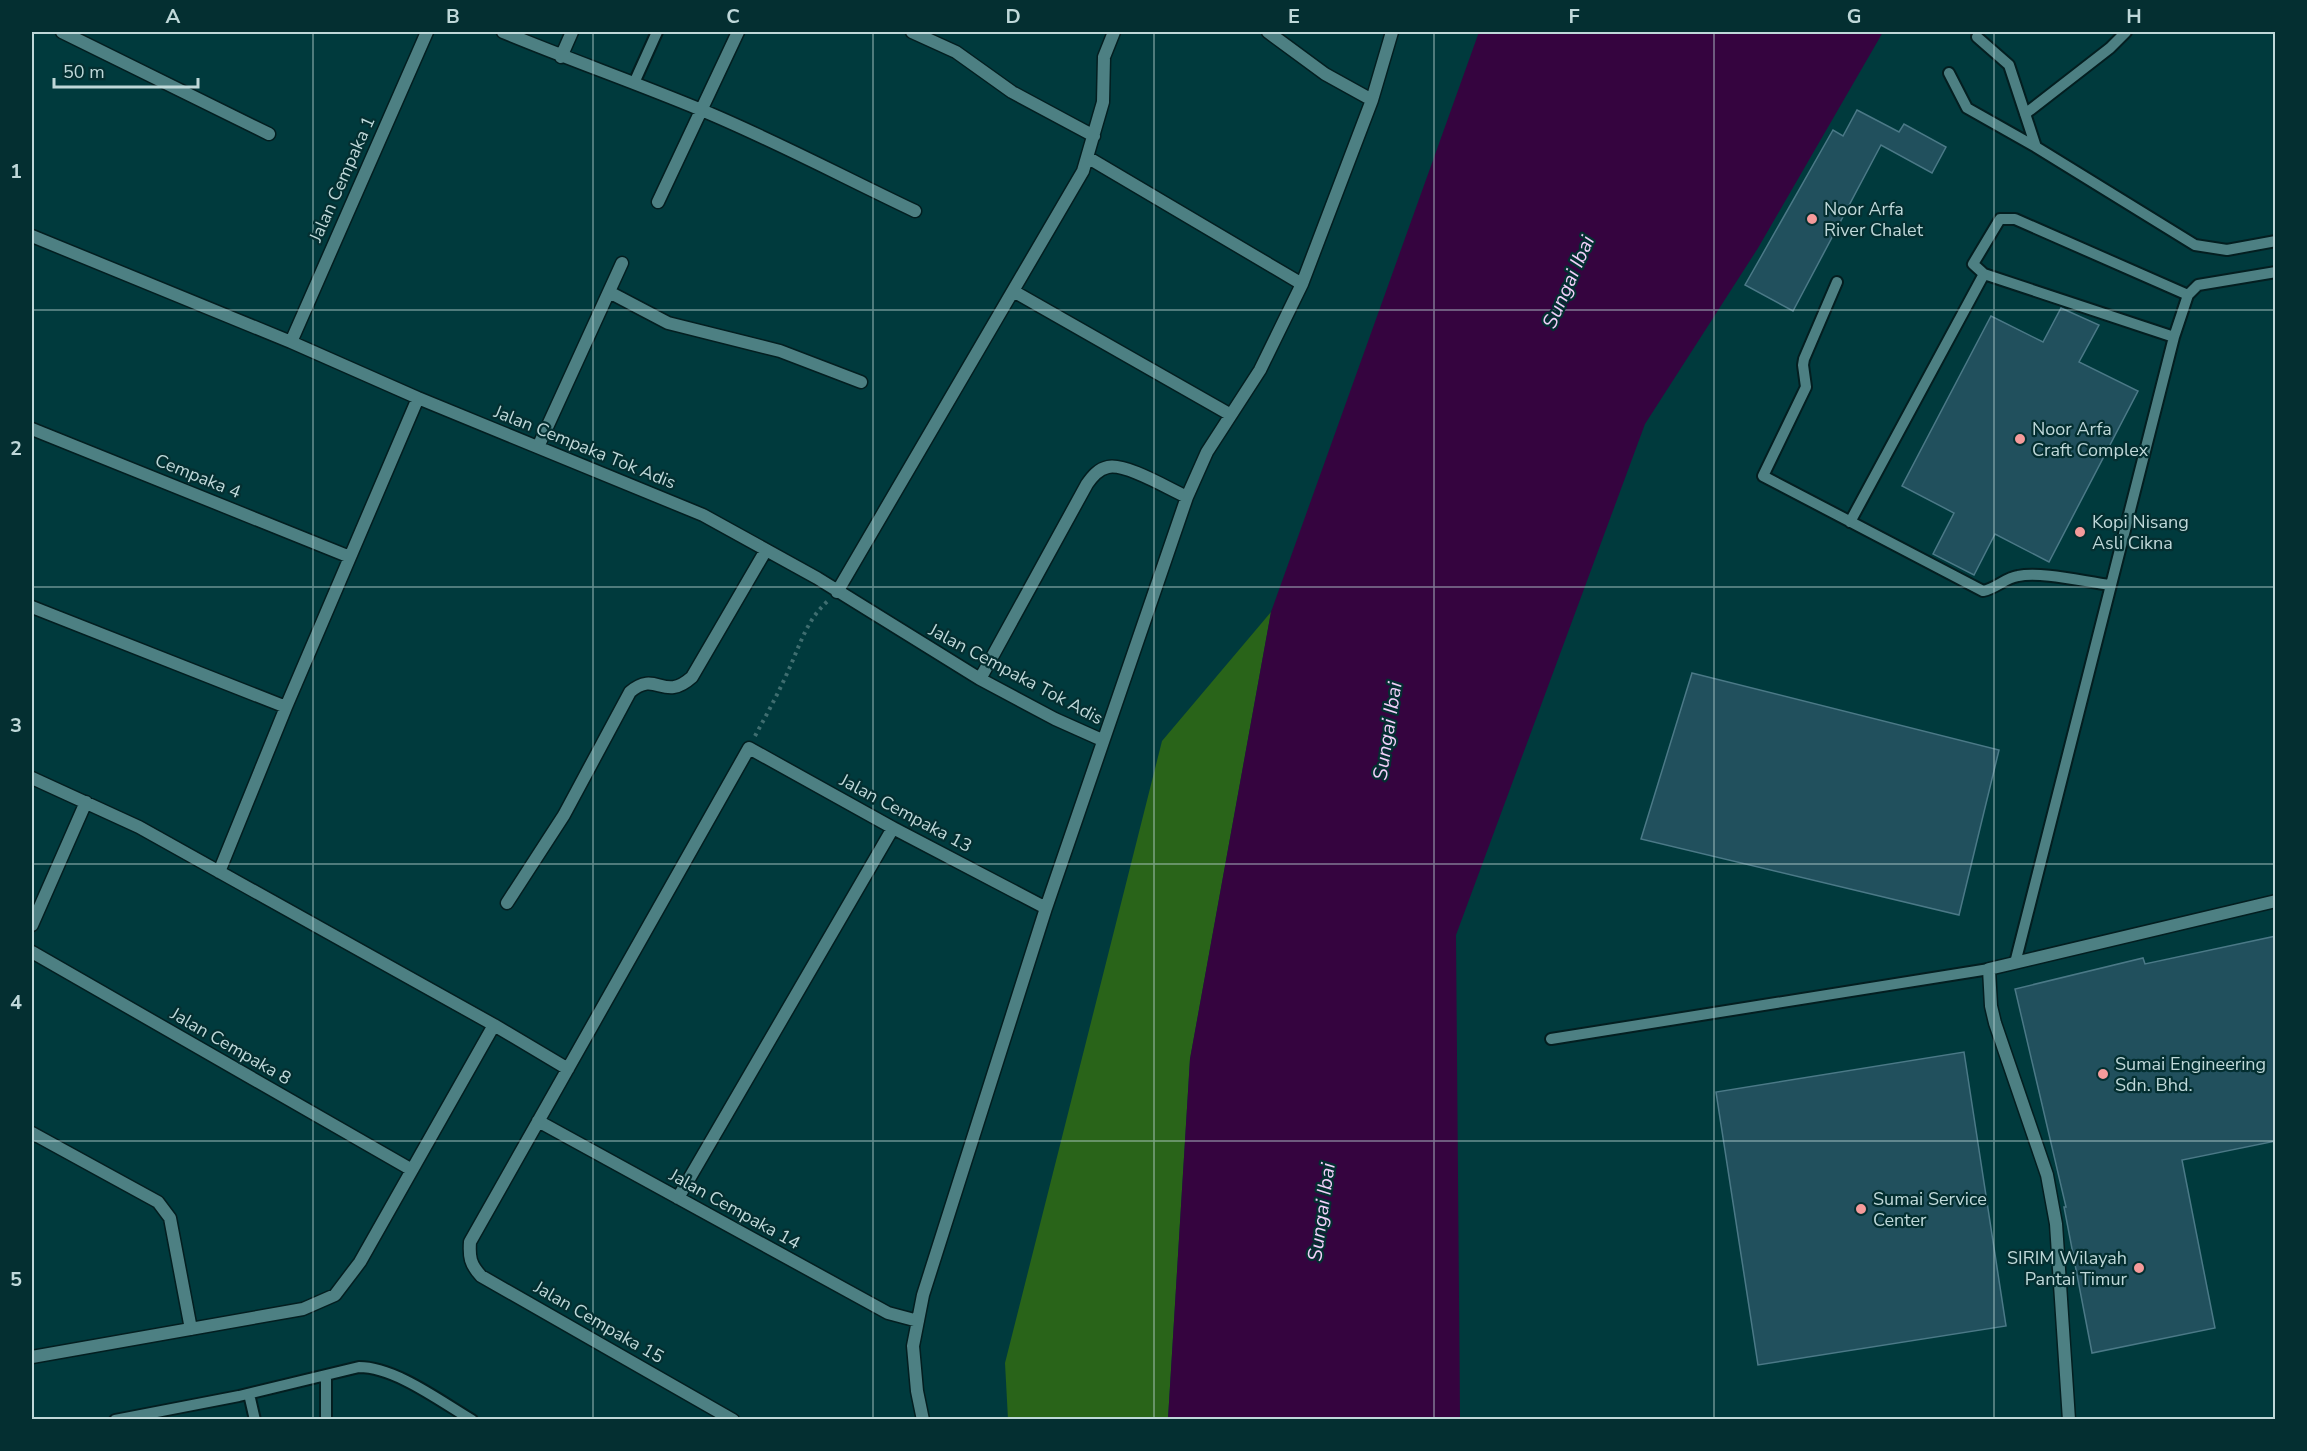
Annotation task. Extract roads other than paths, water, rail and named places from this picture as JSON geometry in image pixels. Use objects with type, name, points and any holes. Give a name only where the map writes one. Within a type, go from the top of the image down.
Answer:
[{"type":"street","points":[[62,32],[269,134]]},
{"type":"street","name":"Jalan Cempaka 1","points":[[291,342],[427,32]]},
{"type":"street","points":[[503,32],[561,57],[634,82],[702,110],[915,211]]},
{"type":"street","points":[[561,57],[572,32]]},
{"type":"street","points":[[658,202],[738,32]]},
{"type":"street","points":[[912,32],[956,52],[1012,92],[1094,136]]},
{"type":"street","points":[[837,592],[1083,171],[1103,102],[1104,57],[1114,32]]},
{"type":"street","points":[[1268,32],[1326,74],[1372,99]]},
{"type":"street","points":[[923,1419],[917,1391],[914,1346],[923,1295],[1102,740],[1187,497],[1207,452],[1260,370],[1302,284],[1372,99],[1392,32]]},
{"type":"street","points":[[1087,157],[1302,284]]},
{"type":"street","name":"Jalan Cempaka Tok Adis","points":[[34,241],[291,342],[418,398],[703,515],[817,578],[980,679],[1055,719],[1102,740]]},
{"type":"street","points":[[538,447],[622,263]]},
{"type":"street","points":[[1013,291],[1231,415]]},
{"type":"street","points":[[609,292],[668,323],[780,351],[861,382]]},
{"type":"street","points":[[219,872],[286,707],[418,398]]},
{"type":"street","name":"Cempaka 4","points":[[32,429],[350,557]]},
{"type":"street","points":[[980,679],[1087,484],[1095,474],[1107,467],[1120,466],[1187,497]]},
{"type":"street","points":[[507,903],[564,815],[630,692],[639,684],[648,682],[674,688],[682,686],[692,677],[766,550]]},
{"type":"street","points":[[32,607],[286,707]]},
{"type":"street","name":"Jalan Cempaka 13","points":[[568,1069],[749,748],[893,828],[1046,908]]},
{"type":"street","points":[[32,778],[140,827],[494,1025],[568,1069],[538,1121]]},
{"type":"street","points":[[32,925],[86,802]]},
{"type":"street","points":[[678,1198],[893,828]]},
{"type":"street","points":[[2069,1419],[2056,1224],[2047,1175],[1995,1023],[1991,1006],[1989,969],[2276,901]]},
{"type":"street","name":"Jalan Cempaka 8","points":[[32,952],[412,1170]]},
{"type":"street","points":[[32,1357],[303,1309],[335,1295],[360,1262],[494,1025]]},
{"type":"street","name":"Jalan Cempaka 14","points":[[538,1121],[888,1313],[918,1321]]},
{"type":"street","name":"Jalan Cempaka 15","points":[[538,1121],[470,1242],[469,1257],[473,1267],[481,1276],[733,1419]]},
{"type":"street","points":[[32,1133],[158,1202],[170,1218],[191,1329]]},
{"type":"lane","points":[[634,82],[657,32]]},
{"type":"lane","points":[[2025,114],[2110,48],[2126,32]]},
{"type":"lane","points":[[1977,37],[2009,65],[2036,147]]},
{"type":"lane","points":[[1950,73],[1968,108],[2195,245],[2227,250],[2276,241]]},
{"type":"lane","points":[[2174,337],[1984,274],[1973,264],[2000,219],[2015,219],[2188,295]]},
{"type":"lane","points":[[2015,963],[2174,337],[2188,295],[2198,285],[2276,272]]},
{"type":"lane","points":[[1850,522],[1984,274]]},
{"type":"lane","points":[[1837,282],[1804,360],[1806,387],[1763,476],[1983,591],[1993,589],[2008,579],[2029,575],[2110,585]]},
{"type":"lane","points":[[1551,1039],[1989,969]]},
{"type":"lane","points":[[115,1419],[249,1394],[359,1366],[387,1371],[472,1419]]},
{"type":"lane","points":[[326,1376],[326,1419]]},
{"type":"lane","points":[[249,1394],[255,1419]]},
{"type":"water","name":"Sungai Ibai","points":[[1479,32],[1883,32],[1758,248],[1645,424],[1456,935],[1460,1419],[1168,1419],[1190,1059],[1271,612]]},
{"type":"place","name":"Noor Arfa River Chalet","points":[[1812,219]]},
{"type":"place","name":"Noor Arfa Craft Complex","points":[[2020,439]]},
{"type":"place","name":"Kopi Nisang Asli Cikna","points":[[2080,532]]},
{"type":"place","name":"Sumai Engineering Sdn. Bhd.","points":[[2103,1074]]},
{"type":"place","name":"Sumai Service Center","points":[[1861,1209]]},
{"type":"place","name":"SIRIM Wilayah Pantai Timur","points":[[2139,1268]]}]
